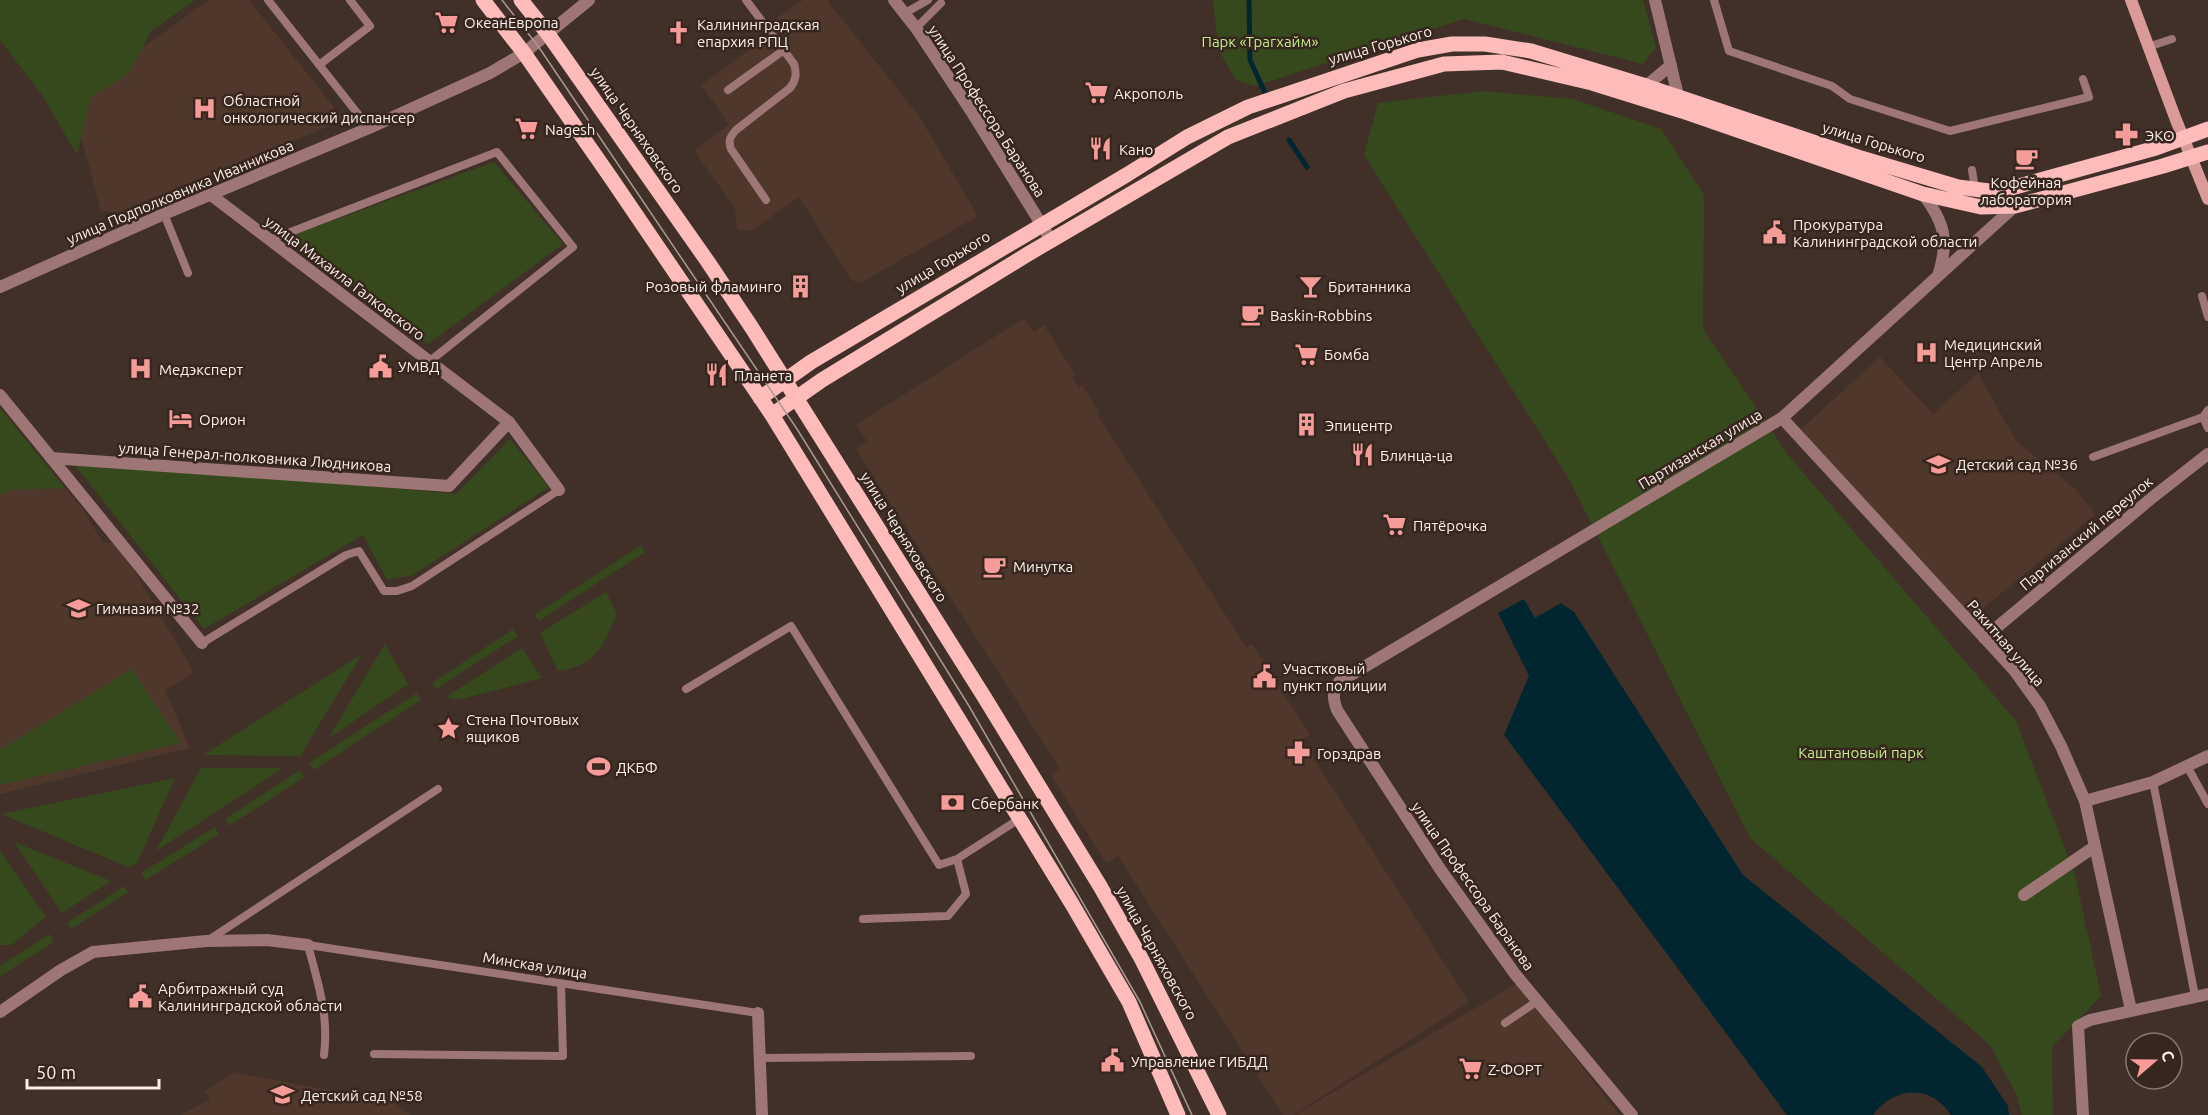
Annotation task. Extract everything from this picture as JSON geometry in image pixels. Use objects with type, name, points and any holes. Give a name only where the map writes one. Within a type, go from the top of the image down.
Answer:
[{"type":"main road","points":[[483,0],[524,53],[611,177],[772,415],[1129,1002],[1178,1115]]},
{"type":"main road","name":"улица Черняховского","points":[[521,0],[548,34],[708,262],[796,398],[1100,886],[1147,969],[1219,1115]]},
{"type":"main road","points":[[2131,0],[2208,199]]},
{"type":"main road","name":"улица Горького","points":[[760,398],[811,362],[1187,137],[1233,113],[1418,50],[1452,45],[1505,46],[1531,51],[1646,86],[1680,104],[1923,194],[1981,207],[2015,206],[2208,152]]},
{"type":"main road","name":"улица Горького","points":[[772,415],[1051,240],[1237,133],[1344,91],[1444,64],[1502,62],[1680,104],[1958,187],[1989,191],[2008,189],[2156,148],[2208,129]]},
{"type":"street","name":"улица Подполковника Иванникова","points":[[0,287],[164,214],[369,128],[490,73],[524,53],[589,0]]},
{"type":"street","name":"улица Профессора Баранова","points":[[894,0],[916,28],[1051,240]]},
{"type":"street","points":[[1655,0],[1680,104]]},
{"type":"street","points":[[1646,86],[1671,65]]},
{"type":"street","points":[[1923,194],[1936,212],[1943,229],[1945,253],[1939,273]]},
{"type":"street","name":"улица Михаила Галковского","points":[[210,195],[509,422],[559,490]]},
{"type":"street","name":"Партизанская улица","points":[[1364,668],[1782,418],[2015,206]]},
{"type":"street","points":[[0,394],[202,643]]},
{"type":"street","name":"Ракитная улица","points":[[1782,418],[2014,670],[2040,706],[2061,746],[2085,801],[2131,1010]]},
{"type":"street","name":"улица Генерал-полковника Людникова","points":[[51,458],[449,486],[509,422]]},
{"type":"street","name":"Партизанский переулок","points":[[1984,638],[2208,454]]},
{"type":"street","name":"улица Профессора Баранова","points":[[1364,668],[1339,682],[1333,694],[1337,710],[1440,869],[1536,1002],[1632,1115]]},
{"type":"street","points":[[2085,801],[2153,782],[2208,756]]},
{"type":"street","points":[[2024,895],[2094,847]]},
{"type":"street","name":"Минская улица","points":[[0,1012],[61,970],[93,952],[206,941],[267,940],[308,945]]},
{"type":"street","points":[[2083,1115],[2078,1026],[2090,1020],[2208,994]]},
{"type":"street","name":"Минская улица","points":[[758,1013],[762,1115]]},
{"type":"lane","points":[[268,0],[369,128]]},
{"type":"lane","points":[[319,65],[370,26],[350,0]]},
{"type":"lane","points":[[746,0],[794,64],[796,73],[795,81],[790,88],[736,130],[729,142],[766,200]]},
{"type":"lane","points":[[905,13],[928,0]]},
{"type":"lane","points":[[1714,0],[1729,51],[1832,86],[1850,99],[1950,131],[2089,97],[2084,79]]},
{"type":"lane","points":[[916,28],[941,3]]},
{"type":"lane","points":[[2148,47],[2172,39]]},
{"type":"lane","points":[[728,90],[784,50]]},
{"type":"lane","points":[[1961,130],[1964,140]]},
{"type":"lane","points":[[270,240],[497,152],[573,247],[430,361]]},
{"type":"lane","points":[[1972,170],[1975,189]]},
{"type":"lane","points":[[164,214],[188,273]]},
{"type":"lane","points":[[2202,296],[2208,317]]},
{"type":"lane","points":[[2093,457],[2205,414],[2208,428]]},
{"type":"lane","points":[[202,643],[346,555],[359,551],[384,591],[397,591],[412,586],[559,490]]},
{"type":"lane","points":[[686,689],[791,626],[939,866],[957,860],[1019,819]]},
{"type":"lane","points":[[2187,766],[2208,804]]},
{"type":"lane","points":[[2153,782],[2195,996]]},
{"type":"lane","points":[[206,941],[438,789]]},
{"type":"lane","points":[[863,920],[948,916],[966,894],[957,860]]},
{"type":"lane","points":[[308,945],[325,1011],[327,1035],[324,1055]]},
{"type":"lane","name":"Минская улица","points":[[308,945],[758,1013]]},
{"type":"lane","points":[[374,1054],[563,1056],[561,984]]},
{"type":"lane","points":[[1505,1023],[1536,1002]]},
{"type":"lane","points":[[759,1058],[971,1056]]},
{"type":"shaded area","name":"Областной онкологический диспансер","points":[[209,0],[249,0],[344,120],[116,213],[101,211],[71,99]]},
{"type":"shaded area","points":[[803,0],[827,0],[919,116],[978,216],[860,283],[851,280],[799,197],[752,231],[737,229],[735,208],[694,151],[729,124],[701,85],[781,27],[775,19]]},
{"type":"shaded area","points":[[1024,318],[1034,332],[1044,325],[1075,374],[1072,377],[1079,388],[1082,385],[1099,412],[1097,414],[1246,647],[1252,644],[1310,735],[1302,740],[1469,1002],[1293,1115],[1283,1115],[1118,856],[1106,863],[1051,775],[1060,769],[856,449],[867,441],[856,425]]},
{"type":"shaded area","name":"Детский сад №36","points":[[1880,357],[1933,414],[1978,373],[2016,441],[2074,488],[2096,514],[1973,617],[1800,430]]},
{"type":"shaded area","name":"Гимназия №32","points":[[0,409],[84,511],[103,543],[117,542],[194,672],[165,690],[190,748],[0,794]]},
{"type":"shaded area","points":[[1516,984],[1620,1115],[1295,1115]]},
{"type":"shaded area","name":"Детский сад №58","points":[[233,1072],[393,1102],[410,1115],[181,1115],[210,1099],[205,1092]]},
{"type":"green space","points":[[0,0],[195,0],[151,31],[129,74],[91,97],[77,155],[44,98],[0,40]]},
{"type":"green space","name":"Парк «Трагхайм»","points":[[1213,0],[1643,0],[1656,48],[1643,64],[1464,19],[1255,86],[1236,80],[1219,51]]},
{"type":"green space","name":"Каштановый парк","points":[[1483,91],[1573,99],[1661,129],[1704,195],[1703,329],[1788,455],[2016,721],[2075,875],[2101,996],[2052,1047],[2053,1115],[2022,1115],[2017,1095],[1989,1044],[1750,838],[1569,479],[1364,155],[1378,103]]},
{"type":"green space","points":[[494,162],[563,244],[428,344],[290,236]]},
{"type":"green space","points":[[0,408],[65,488],[10,490],[0,495]]},
{"type":"green space","points":[[510,439],[549,487],[413,575],[387,580],[363,535],[204,629],[70,459],[456,494]]},
{"type":"green space","points":[[641,545],[645,552],[539,621],[534,615]]},
{"type":"green space","points":[[606,592],[617,614],[602,645],[590,659],[582,664],[558,671],[540,633]]},
{"type":"green space","points":[[513,629],[518,636],[436,689],[432,683]]},
{"type":"green space","points":[[385,644],[408,684],[328,739]]},
{"type":"green space","points":[[522,648],[542,678],[458,700],[446,697]]},
{"type":"green space","points":[[362,654],[300,756],[203,755]]},
{"type":"green space","points":[[132,669],[181,743],[0,785],[0,750]]},
{"type":"green space","points":[[417,693],[421,700],[314,770],[309,763]]},
{"type":"green space","points":[[201,768],[283,768],[156,851]]},
{"type":"green space","points":[[300,770],[304,777],[229,826],[225,819]]},
{"type":"green space","points":[[175,778],[137,863],[128,867],[1,814]]},
{"type":"green space","points":[[215,827],[219,834],[146,880],[141,873]]},
{"type":"green space","points":[[14,842],[111,881],[62,913]]},
{"type":"green space","points":[[0,851],[46,917],[11,945],[0,945]]},
{"type":"green space","points":[[124,886],[128,892],[71,929],[67,923]]},
{"type":"green space","points":[[50,934],[54,942],[0,976],[0,966]]},
{"type":"water","points":[[1524,599],[1535,618],[1561,603],[1574,612],[1743,875],[1982,1067],[2008,1106],[2009,1115],[1951,1115],[1933,1098],[1912,1092],[1891,1098],[1873,1115],[1787,1115],[1504,735],[1529,676],[1498,613]]},
{"type":"waterway","points":[[1249,0],[1250,60],[1267,97]]},
{"type":"waterway","points":[[1289,140],[1307,167]]},
{"type":"tram line","points":[[502,0],[538,46],[797,429],[969,706],[1140,1002],[1192,1115]]},
{"type":"place","name":"ОкеанЕвропа","points":[[446,22]]},
{"type":"place","name":"Калининградская епархия РПЦ","points":[[679,33]]},
{"type":"place","name":"Акрополь","points":[[1096,93]]},
{"type":"place","name":"Областной онкологический диспансер","points":[[205,109]]},
{"type":"place","name":"Nagesh","points":[[527,129]]},
{"type":"place","name":"ЭКО","points":[[2127,135]]},
{"type":"place","name":"Кано","points":[[1101,149]]},
{"type":"place","name":"Кофейная лаборатория","points":[[2026,158]]},
{"type":"place","name":"Прокуратура Калининградской области","points":[[1775,233]]},
{"type":"place","name":"Розовый фламинго","points":[[800,286]]},
{"type":"place","name":"Британника","points":[[1310,286]]},
{"type":"place","name":"Baskin-Robbins","points":[[1252,315]]},
{"type":"place","name":"Медицинский Центр Апрель","points":[[1926,353]]},
{"type":"place","name":"Бомба","points":[[1306,354]]},
{"type":"place","name":"УМВД","points":[[380,366]]},
{"type":"place","name":"Медэксперт","points":[[141,369]]},
{"type":"place","name":"Планета","points":[[716,375]]},
{"type":"place","name":"Орион","points":[[181,419]]},
{"type":"place","name":"Эпицентр","points":[[1307,425]]},
{"type":"place","name":"Блинца-ца","points":[[1362,455]]},
{"type":"place","name":"Детский сад №36","points":[[1938,464]]},
{"type":"place","name":"Пятёрочка","points":[[1395,525]]},
{"type":"place","name":"Минутка","points":[[995,566]]},
{"type":"place","name":"Гимназия №32","points":[[78,608]]},
{"type":"place","name":"Участковый пункт полиции","points":[[1265,677]]},
{"type":"place","name":"Стена Почтовых ящиков","points":[[448,728]]},
{"type":"place","name":"Горздрав","points":[[1299,753]]},
{"type":"place","name":"ДКБФ","points":[[598,767]]},
{"type":"place","name":"Сбербанк","points":[[953,803]]},
{"type":"place","name":"Арбитражный суд Калининградской области","points":[[140,997]]},
{"type":"place","name":"Управление ГИБДД","points":[[1113,1061]]},
{"type":"place","name":"Z-ФОРТ","points":[[1470,1069]]},
{"type":"place","name":"Детский сад №58","points":[[283,1095]]}]
